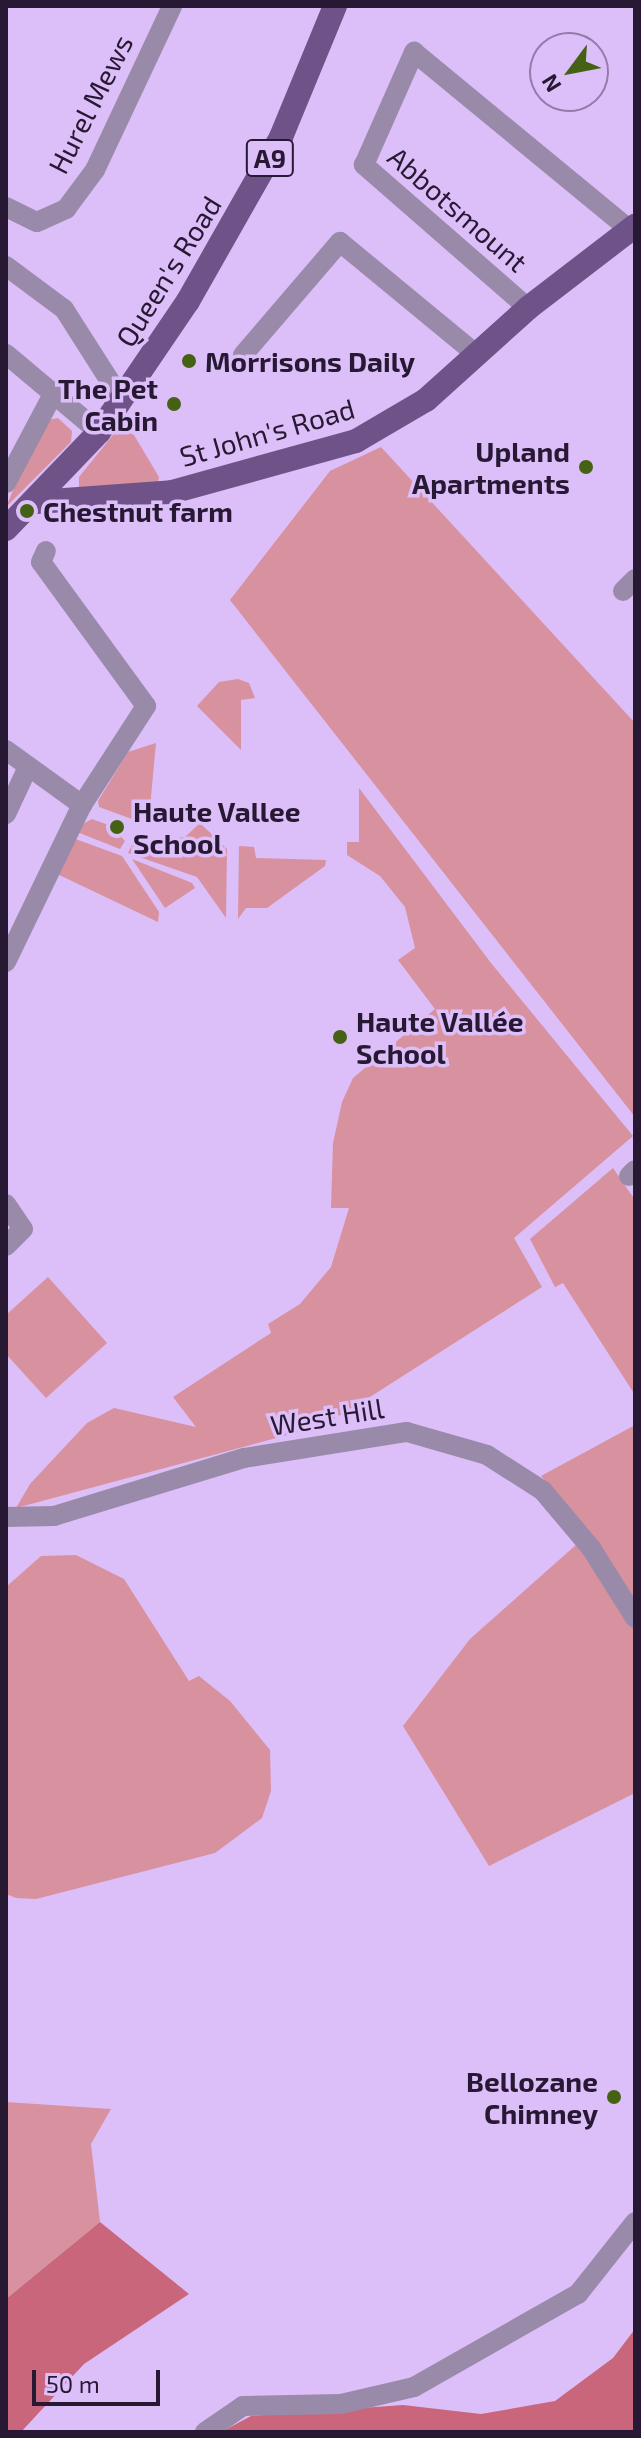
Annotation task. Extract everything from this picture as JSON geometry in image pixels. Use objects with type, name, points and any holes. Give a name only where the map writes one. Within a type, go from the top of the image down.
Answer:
[{"type":"main road","name":"Queen's Road","points":[[37,502],[99,432],[219,251],[281,137],[335,6]]},
{"type":"main road","name":"St John's Road","points":[[37,502],[172,492],[356,441],[416,407],[528,308],[632,227]]},
{"type":"main road","name":"A9","points":[[6,529],[37,502]]},
{"type":"street","name":"Hurel Mews","points":[[6,207],[37,222],[66,209],[95,170],[172,6]]},
{"type":"street","name":"Abbotsmount","points":[[528,308],[364,165],[414,52],[632,227]]},
{"type":"street","points":[[243,355],[340,242],[476,354]]},
{"type":"street","points":[[6,266],[64,309],[122,400]]},
{"type":"street","points":[[6,354],[52,396],[99,432]]},
{"type":"street","points":[[6,483],[52,396]]},
{"type":"street","points":[[6,962],[82,805],[146,706],[41,562],[46,551]]},
{"type":"street","points":[[6,750],[27,769],[82,805]]},
{"type":"street","points":[[6,814],[27,769]]},
{"type":"street","points":[[6,1204],[23,1229],[6,1246]]},
{"type":"street","name":"West Hill","points":[[6,1517],[54,1516],[244,1458],[410,1432],[487,1455],[543,1491],[591,1548],[635,1618]]},
{"type":"street","points":[[205,2432],[243,2406],[341,2404],[414,2387],[578,2294],[635,2222]]},
{"type":"shaded area","points":[[58,418],[72,431],[71,442],[6,507],[43,421]]},
{"type":"shaded area","points":[[125,420],[159,477],[157,486],[79,488],[79,477]]},
{"type":"shaded area","points":[[381,447],[635,723],[635,1117],[230,600],[330,471]]},
{"type":"shaded area","points":[[238,679],[249,683],[255,698],[241,700],[241,750],[197,706],[219,682]]},
{"type":"shaded area","points":[[156,743],[149,818],[140,822],[99,807],[98,801],[128,752]]},
{"type":"shaded area","points":[[359,788],[491,963],[633,1136],[514,1238],[542,1287],[348,1411],[317,1427],[16,1508],[30,1484],[87,1423],[114,1408],[196,1427],[173,1397],[271,1333],[268,1324],[300,1304],[331,1267],[349,1208],[331,1208],[333,1143],[342,1102],[353,1078],[435,1009],[398,960],[415,948],[405,907],[380,876],[347,855],[347,842],[359,842]]},
{"type":"shaded area","points":[[92,819],[111,826],[125,841],[120,849],[72,830]]},
{"type":"shaded area","points":[[200,823],[227,849],[226,918],[197,877],[128,853],[133,843],[185,837]]},
{"type":"shaded area","points":[[70,837],[122,856],[159,912],[158,922],[55,873]]},
{"type":"shaded area","points":[[239,846],[254,847],[256,858],[326,860],[325,866],[267,908],[246,908],[238,919]]},
{"type":"shaded area","points":[[132,859],[192,883],[195,888],[165,908]]},
{"type":"shaded area","points":[[613,1168],[635,1200],[635,1395],[563,1283],[555,1287],[530,1239]]},
{"type":"shaded area","points":[[48,1277],[107,1343],[46,1398],[6,1354],[6,1315]]},
{"type":"shaded area","points":[[635,1425],[635,1603],[595,1539],[541,1476]]},
{"type":"shaded area","points":[[577,1544],[635,1630],[635,1793],[489,1866],[403,1726],[470,1639]]},
{"type":"shaded area","points":[[76,1555],[124,1579],[189,1681],[199,1676],[230,1701],[270,1750],[271,1791],[262,1818],[215,1853],[36,1899],[16,1898],[6,1894],[6,1587],[41,1556]]},
{"type":"shaded area","points":[[6,2102],[111,2109],[91,2144],[100,2222],[6,2299]]},
{"type":"shaded area","points":[[100,2222],[189,2294],[84,2364],[21,2432],[6,2432],[6,2299]]},
{"type":"shaded area","points":[[635,2329],[635,2432],[221,2432],[251,2416],[403,2405],[481,2414],[555,2401],[613,2358]]},
{"type":"place","name":"Morrisons Daily","points":[[189,361]]},
{"type":"place","name":"The Pet Cabin","points":[[174,404]]},
{"type":"place","name":"Upland Apartments","points":[[586,467]]},
{"type":"place","name":"Chestnut farm","points":[[27,511]]},
{"type":"place","name":"Haute Vallee School","points":[[117,827]]},
{"type":"place","name":"Haute Vallée School","points":[[340,1037]]},
{"type":"place","name":"Bellozane Chimney","points":[[614,2097]]}]
